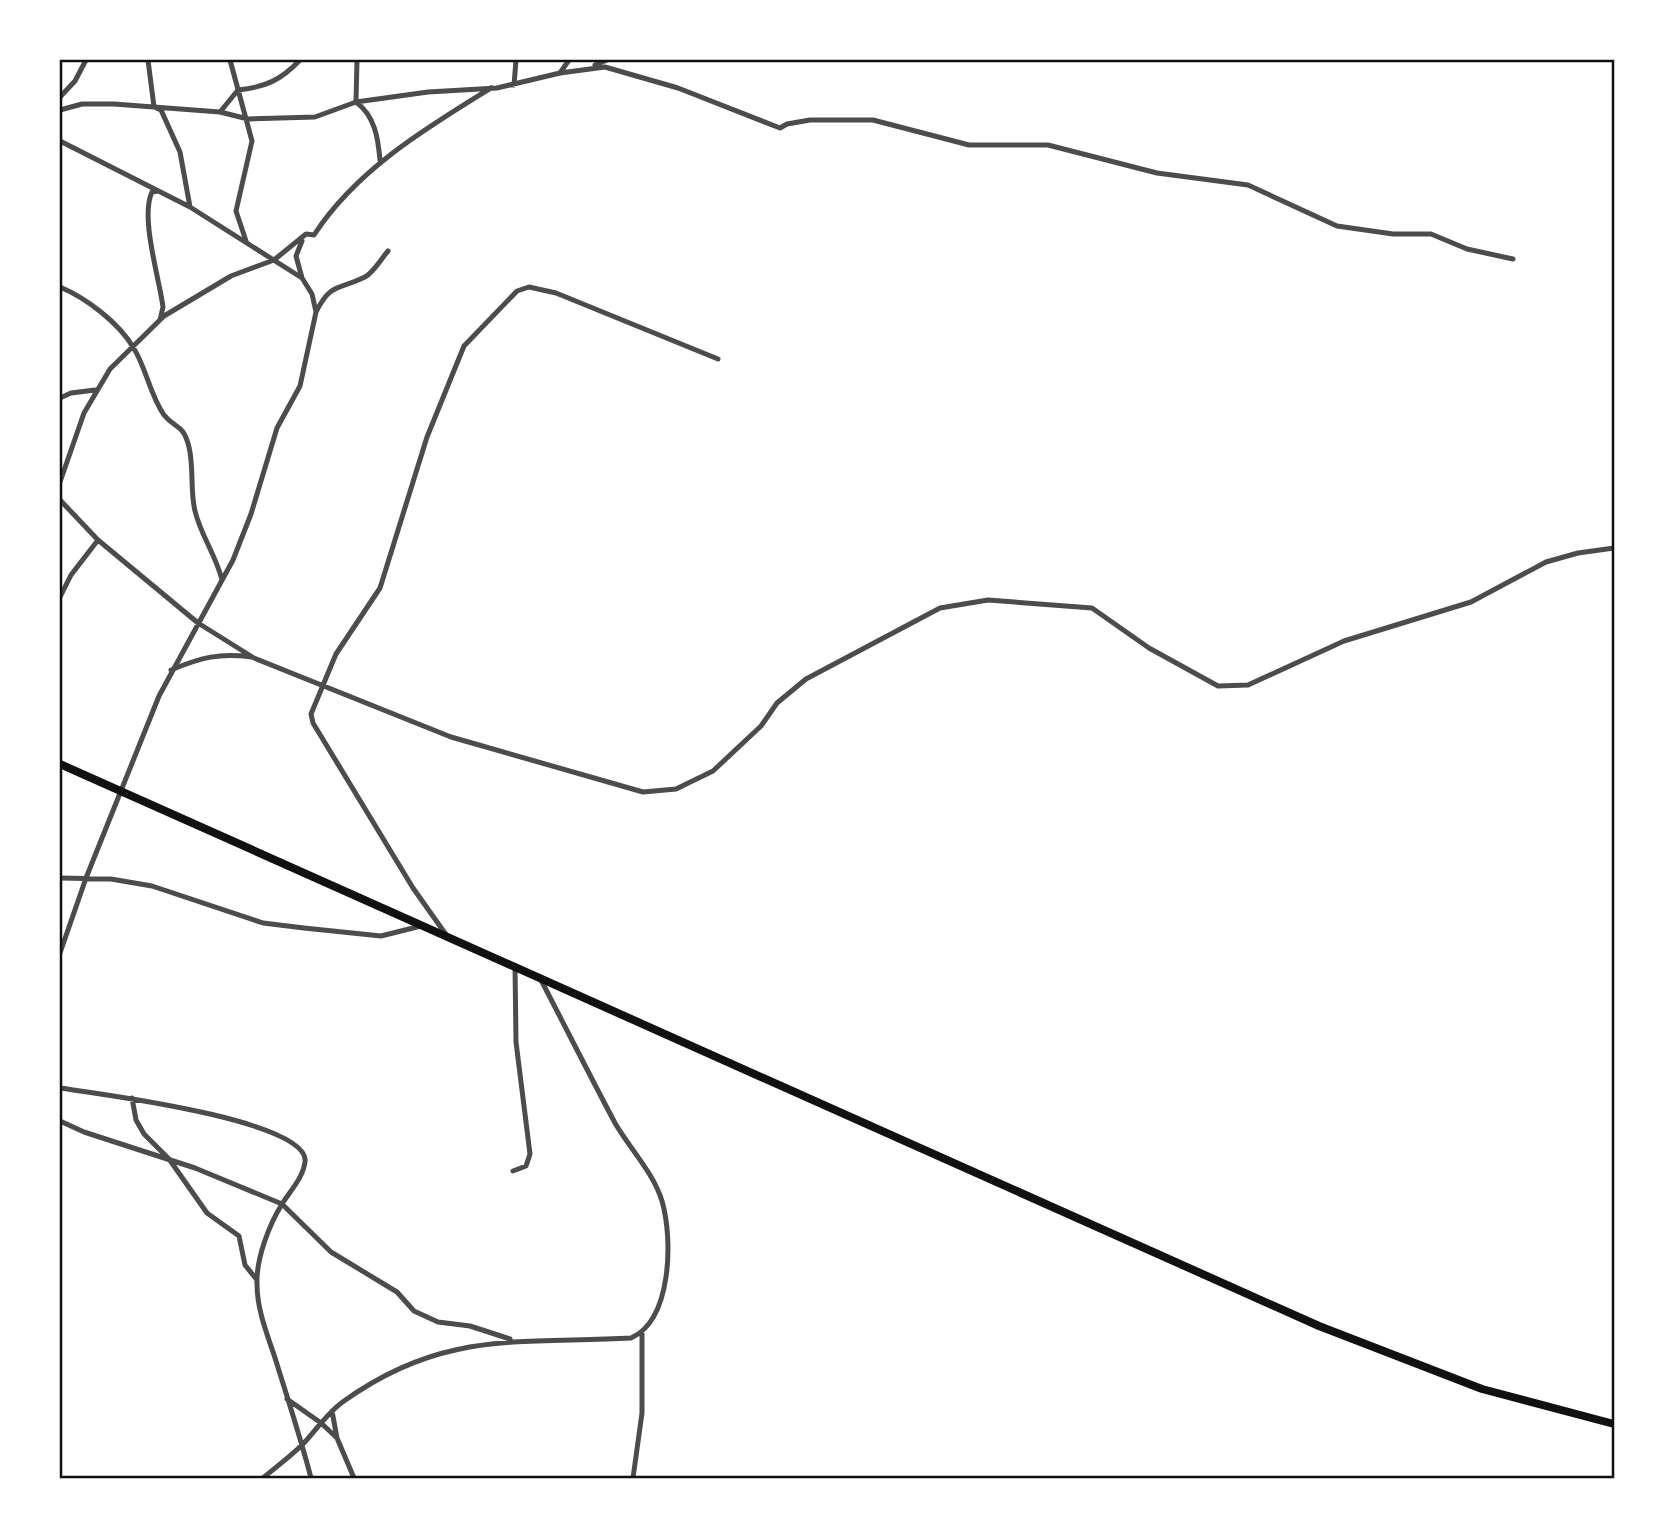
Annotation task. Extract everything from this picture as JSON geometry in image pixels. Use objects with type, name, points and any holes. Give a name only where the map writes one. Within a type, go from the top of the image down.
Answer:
[{"type":"main road","points":[[60,764],[1319,1326],[1482,1389],[1615,1424]]},
{"type":"street","points":[[60,97],[75,81],[86,60]]},
{"type":"street","points":[[148,60],[154,107]]},
{"type":"street","points":[[229,60],[252,141],[236,211],[246,241]]},
{"type":"street","points":[[220,112],[238,90],[263,87],[274,82],[300,60]]},
{"type":"street","points":[[356,102],[357,60]]},
{"type":"street","points":[[513,85],[516,60]]},
{"type":"street","points":[[560,73],[569,60]]},
{"type":"street","points":[[60,110],[82,104],[220,112],[248,120],[315,117],[356,102],[513,85],[592,67],[607,60]]},
{"type":"street","points":[[592,67],[618,69],[678,88],[780,128],[810,120],[873,120],[969,145],[1048,145],[1157,173],[1248,185],[1338,226],[1393,234],[1430,234],[1467,249],[1513,259]]},
{"type":"street","points":[[60,482],[95,390],[110,369],[160,320],[231,276],[274,260],[306,234],[314,234],[328,212],[380,160],[492,87]]},
{"type":"street","points":[[356,102],[367,110],[372,121],[380,160]]},
{"type":"street","points":[[154,107],[161,110],[173,133],[190,207]]},
{"type":"street","points":[[60,141],[190,207],[302,278]]},
{"type":"street","points":[[158,191],[152,192],[148,199],[147,216],[163,307],[160,320]]},
{"type":"street","points":[[306,234],[296,256],[302,278],[313,295],[316,312]]},
{"type":"street","points":[[60,953],[86,878],[171,670],[222,580],[251,514],[277,428],[300,386],[316,312],[324,296],[335,286],[370,273],[388,251]]},
{"type":"street","points":[[60,287],[72,292],[114,324],[133,347],[164,415],[179,425],[186,437],[192,464],[194,508],[200,528],[217,558],[222,580]]},
{"type":"street","points":[[449,938],[413,888],[313,723],[311,708],[336,654],[380,588],[427,437],[464,345],[517,291],[529,287],[556,293],[718,359]]},
{"type":"street","points":[[60,398],[71,393],[95,390]]},
{"type":"street","points":[[60,499],[97,540],[198,622],[254,658],[452,737],[502,754],[643,792],[660,793],[713,771],[761,726],[777,703],[806,680],[940,608],[988,600],[1093,608],[1149,648],[1218,685],[1248,685],[1344,641],[1471,601],[1546,562],[1577,553],[1615,548]]},
{"type":"street","points":[[60,597],[71,575],[97,540]]},
{"type":"street","points":[[171,670],[200,658],[225,654],[254,658]]},
{"type":"street","points":[[60,878],[86,878],[152,886],[263,923],[380,936],[421,926]]},
{"type":"street","points":[[513,1171],[526,1166],[530,1154],[516,1042],[515,966]]},
{"type":"street","points":[[263,1479],[302,1445],[332,1411],[398,1368],[429,1356],[513,1340],[631,1338],[642,1333],[651,1322],[667,1276],[663,1205],[657,1187],[615,1122],[540,978]]},
{"type":"street","points":[[60,1088],[132,1098],[218,1116],[297,1144],[306,1161],[270,1228],[257,1280],[261,1314],[311,1479]]},
{"type":"street","points":[[132,1098],[136,1121],[144,1135],[169,1159],[207,1213],[239,1236],[241,1255],[257,1280]]},
{"type":"street","points":[[60,1121],[169,1159],[282,1204],[331,1252],[397,1292],[414,1311],[438,1322],[470,1326],[513,1340]]},
{"type":"street","points":[[633,1479],[642,1413],[642,1333]]},
{"type":"street","points":[[287,1399],[337,1438]]},
{"type":"street","points":[[332,1411],[337,1438],[354,1479]]}]
